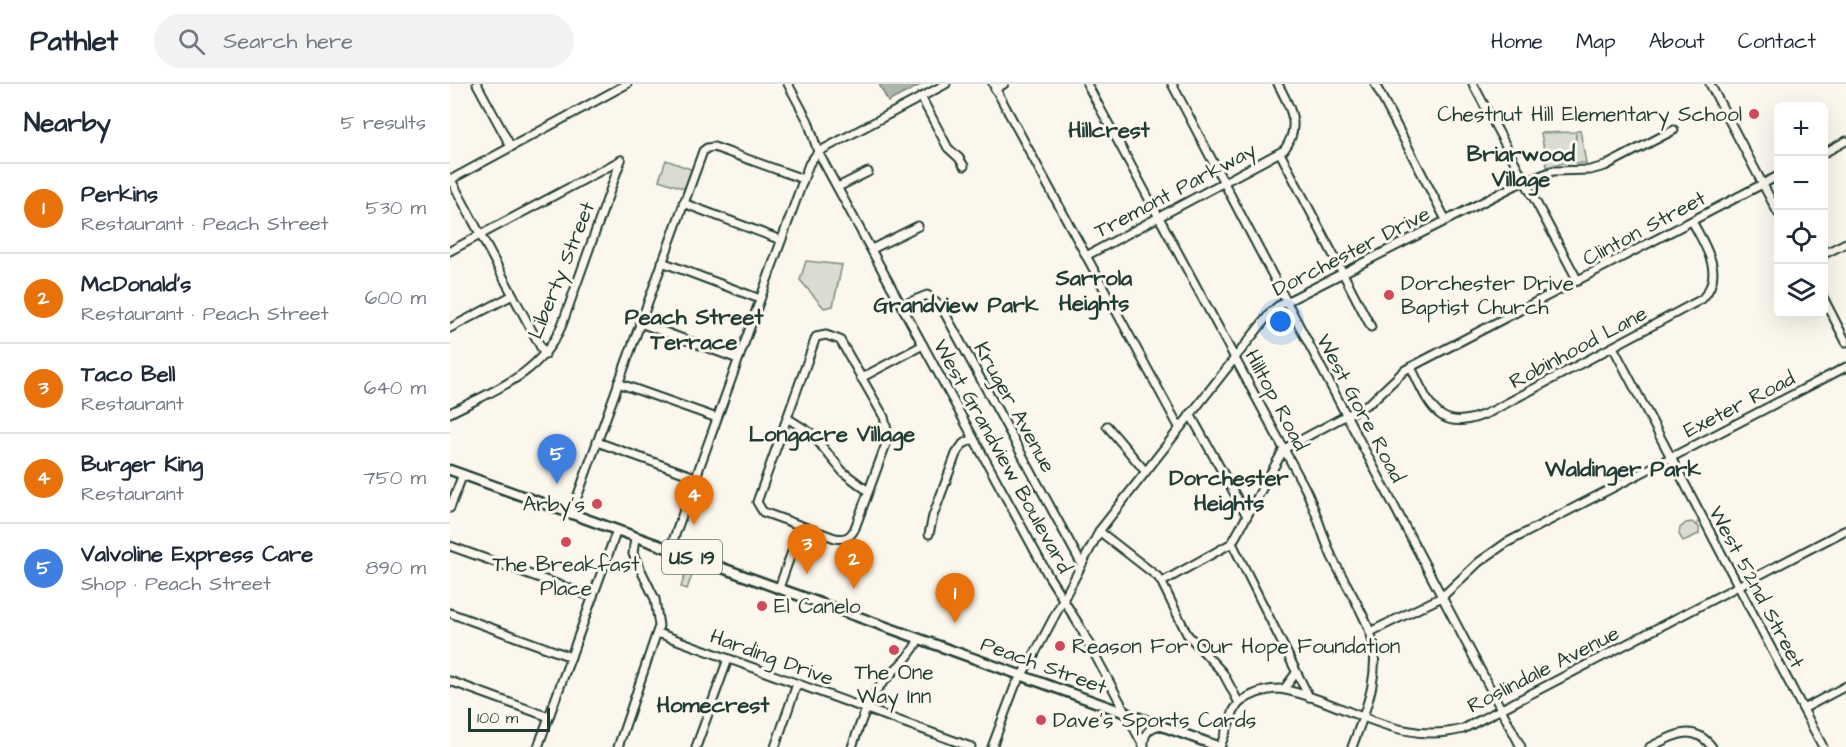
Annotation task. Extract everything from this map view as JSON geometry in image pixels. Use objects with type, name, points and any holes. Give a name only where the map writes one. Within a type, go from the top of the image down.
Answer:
[{"type":"main road","name":"Peach Street","points":[[450,470],[1220,747]]},
{"type":"street","points":[[477,84],[511,147]]},
{"type":"street","points":[[545,355],[450,179],[627,84]]},
{"type":"street","name":"West Grandview Boulevard","points":[[788,84],[808,121],[818,152],[1144,747]]},
{"type":"street","points":[[670,549],[809,164],[818,152],[945,84]]},
{"type":"street","points":[[1004,84],[994,86],[1179,427]]},
{"type":"street","name":"Hilltop Road","points":[[1087,84],[1316,510],[1331,554],[1370,632],[1374,658],[1373,681],[1352,747]]},
{"type":"street","name":"West Gore Road","points":[[1172,84],[1521,747]]},
{"type":"street","points":[[1278,84],[1290,107],[1294,123],[1291,138],[1280,153],[1371,327]]},
{"type":"street","points":[[1375,84],[1446,220]]},
{"type":"street","points":[[1473,84],[1578,281]]},
{"type":"street","points":[[1710,84],[1777,210]]},
{"type":"street","points":[[921,97],[948,148],[964,166]]},
{"type":"street","name":"Dorchester Drive","points":[[992,747],[1015,686],[1099,531],[1271,312],[1342,273],[1525,181],[1553,171],[1601,168],[1674,130]]},
{"type":"street","points":[[1828,151],[1846,141]]},
{"type":"street","points":[[571,513],[700,157],[707,148],[714,147],[803,179]]},
{"type":"street","name":"Tremont Parkway","points":[[1086,256],[1280,153]]},
{"type":"street","name":"Liberty Street","points":[[450,413],[520,376],[545,355],[562,325],[621,160],[480,234]]},
{"type":"street","points":[[838,187],[868,172]]},
{"type":"street","name":"Clinton Street","points":[[1284,449],[1371,402],[1411,366],[1774,178]]},
{"type":"street","points":[[683,203],[781,240]]},
{"type":"street","name":"Robinhood Lane","points":[[1411,366],[1432,408],[1446,419],[1462,422],[1492,411],[1696,304],[1705,296],[1713,281],[1713,266],[1692,221]]},
{"type":"street","points":[[872,249],[918,226]]},
{"type":"street","points":[[450,251],[480,234]]},
{"type":"street","points":[[1828,252],[1846,243]]},
{"type":"street","points":[[662,262],[759,299]]},
{"type":"street","points":[[450,328],[513,295]]},
{"type":"street","name":"Kruger Avenue","points":[[902,305],[927,295],[942,308],[1082,563]]},
{"type":"street","points":[[1828,307],[1846,342]]},
{"type":"street","points":[[640,323],[738,358]]},
{"type":"street","points":[[826,335],[837,338],[861,378],[884,417],[887,430],[886,444],[855,528],[847,538],[835,538],[763,512],[758,506],[758,498],[816,337],[826,335]]},
{"type":"street","points":[[861,378],[923,345]]},
{"type":"street","name":"West 52nd Street","points":[[1612,347],[1823,747]]},
{"type":"street","name":"Exeter Road","points":[[1370,632],[1442,597],[1479,562],[1506,543],[1846,367]]},
{"type":"street","points":[[618,382],[717,418]]},
{"type":"street","points":[[1190,414],[1247,516]]},
{"type":"street","points":[[787,418],[811,433],[843,472],[868,491]]},
{"type":"street","points":[[1107,426],[1145,471]]},
{"type":"street","points":[[929,534],[933,516],[956,454],[963,444],[973,438]]},
{"type":"street","points":[[597,442],[695,477]]},
{"type":"street","points":[[1162,582],[1232,543],[1284,449]]},
{"type":"street","points":[[450,508],[463,474]]},
{"type":"street","points":[[779,588],[801,526]]},
{"type":"street","points":[[538,747],[617,530]]},
{"type":"street","name":"Roslindale Avenue","points":[[1239,703],[1265,690],[1284,689],[1403,732],[1428,735],[1463,729],[1846,530]]},
{"type":"street","points":[[1099,531],[1162,582],[1187,634],[1223,674],[1239,703],[1234,710],[1220,747]]},
{"type":"street","points":[[618,747],[658,633],[655,599],[633,554],[635,537]]},
{"type":"street","points":[[1232,543],[1310,698]]},
{"type":"street","points":[[450,546],[593,597]]},
{"type":"street","points":[[450,613],[571,657]]},
{"type":"street","name":"Harding Drive","points":[[658,633],[971,747]]},
{"type":"street","points":[[852,747],[866,709],[876,690],[910,655],[919,639]]},
{"type":"street","points":[[696,747],[728,658]]},
{"type":"street","points":[[1284,689],[1296,673]]},
{"type":"street","points":[[450,681],[549,717]]},
{"type":"street","points":[[775,747],[797,684]]},
{"type":"street","points":[[1803,709],[1846,686]]},
{"type":"street","points":[[1144,747],[1145,734],[1151,728],[1160,725]]},
{"type":"street","points":[[1650,747],[1677,734],[1697,734],[1712,747]]},
{"type":"shaded area","points":[[879,84],[922,84],[888,102]]},
{"type":"shaded area","points":[[1580,130],[1586,163],[1562,163],[1547,167],[1541,133]]},
{"type":"shaded area","points":[[666,160],[693,170],[686,189],[659,180]]},
{"type":"shaded area","points":[[806,261],[842,265],[833,306],[824,308],[800,280]]},
{"type":"shaded area","points":[[1692,522],[1699,527],[1699,534],[1683,541],[1679,534],[1680,528]]},
{"type":"shaded area","points":[[688,564],[695,567],[687,589],[681,587]]},
{"type":"waterway","points":[[1575,162],[1576,134]]},
{"type":"waterway","points":[[1697,525],[1699,519]]},
{"type":"place","name":"Chestnut Hill Elementary School","points":[[1754,114]]},
{"type":"place","name":"Dorchester Drive Baptist Church","points":[[1389,295]]},
{"type":"place","name":"Valvoline Express Care","points":[[557,484]]},
{"type":"place","name":"Arby's","points":[[597,504]]},
{"type":"place","name":"Burger King","points":[[694,525]]},
{"type":"place","name":"The Breakfast Place","points":[[566,542]]},
{"type":"place","name":"Taco Bell","points":[[807,574]]},
{"type":"place","name":"McDonald's","points":[[854,589]]},
{"type":"place","name":"El Canelo","points":[[762,606]]},
{"type":"place","name":"Perkins","points":[[955,623]]},
{"type":"place","name":"Reason For Our Hope Foundation","points":[[1060,646]]},
{"type":"place","name":"The One Way Inn","points":[[894,650]]},
{"type":"place","name":"Dave's Sports Cards","points":[[1041,720]]},
{"type":"district","name":"Hillcrest","points":[[1109,129]]},
{"type":"district","name":"Briarwood Village","points":[[1521,166]]},
{"type":"district","name":"Sarrola Heights","points":[[1094,290]]},
{"type":"district","name":"Grandview Park","points":[[956,304]]},
{"type":"district","name":"Peach Street Terrace","points":[[694,328]]},
{"type":"district","name":"Longacre Village","points":[[832,433]]},
{"type":"district","name":"Waldinger Park","points":[[1623,468]]},
{"type":"district","name":"Dorchester Heights","points":[[1229,490]]},
{"type":"district","name":"Homecrest","points":[[713,704]]}]
